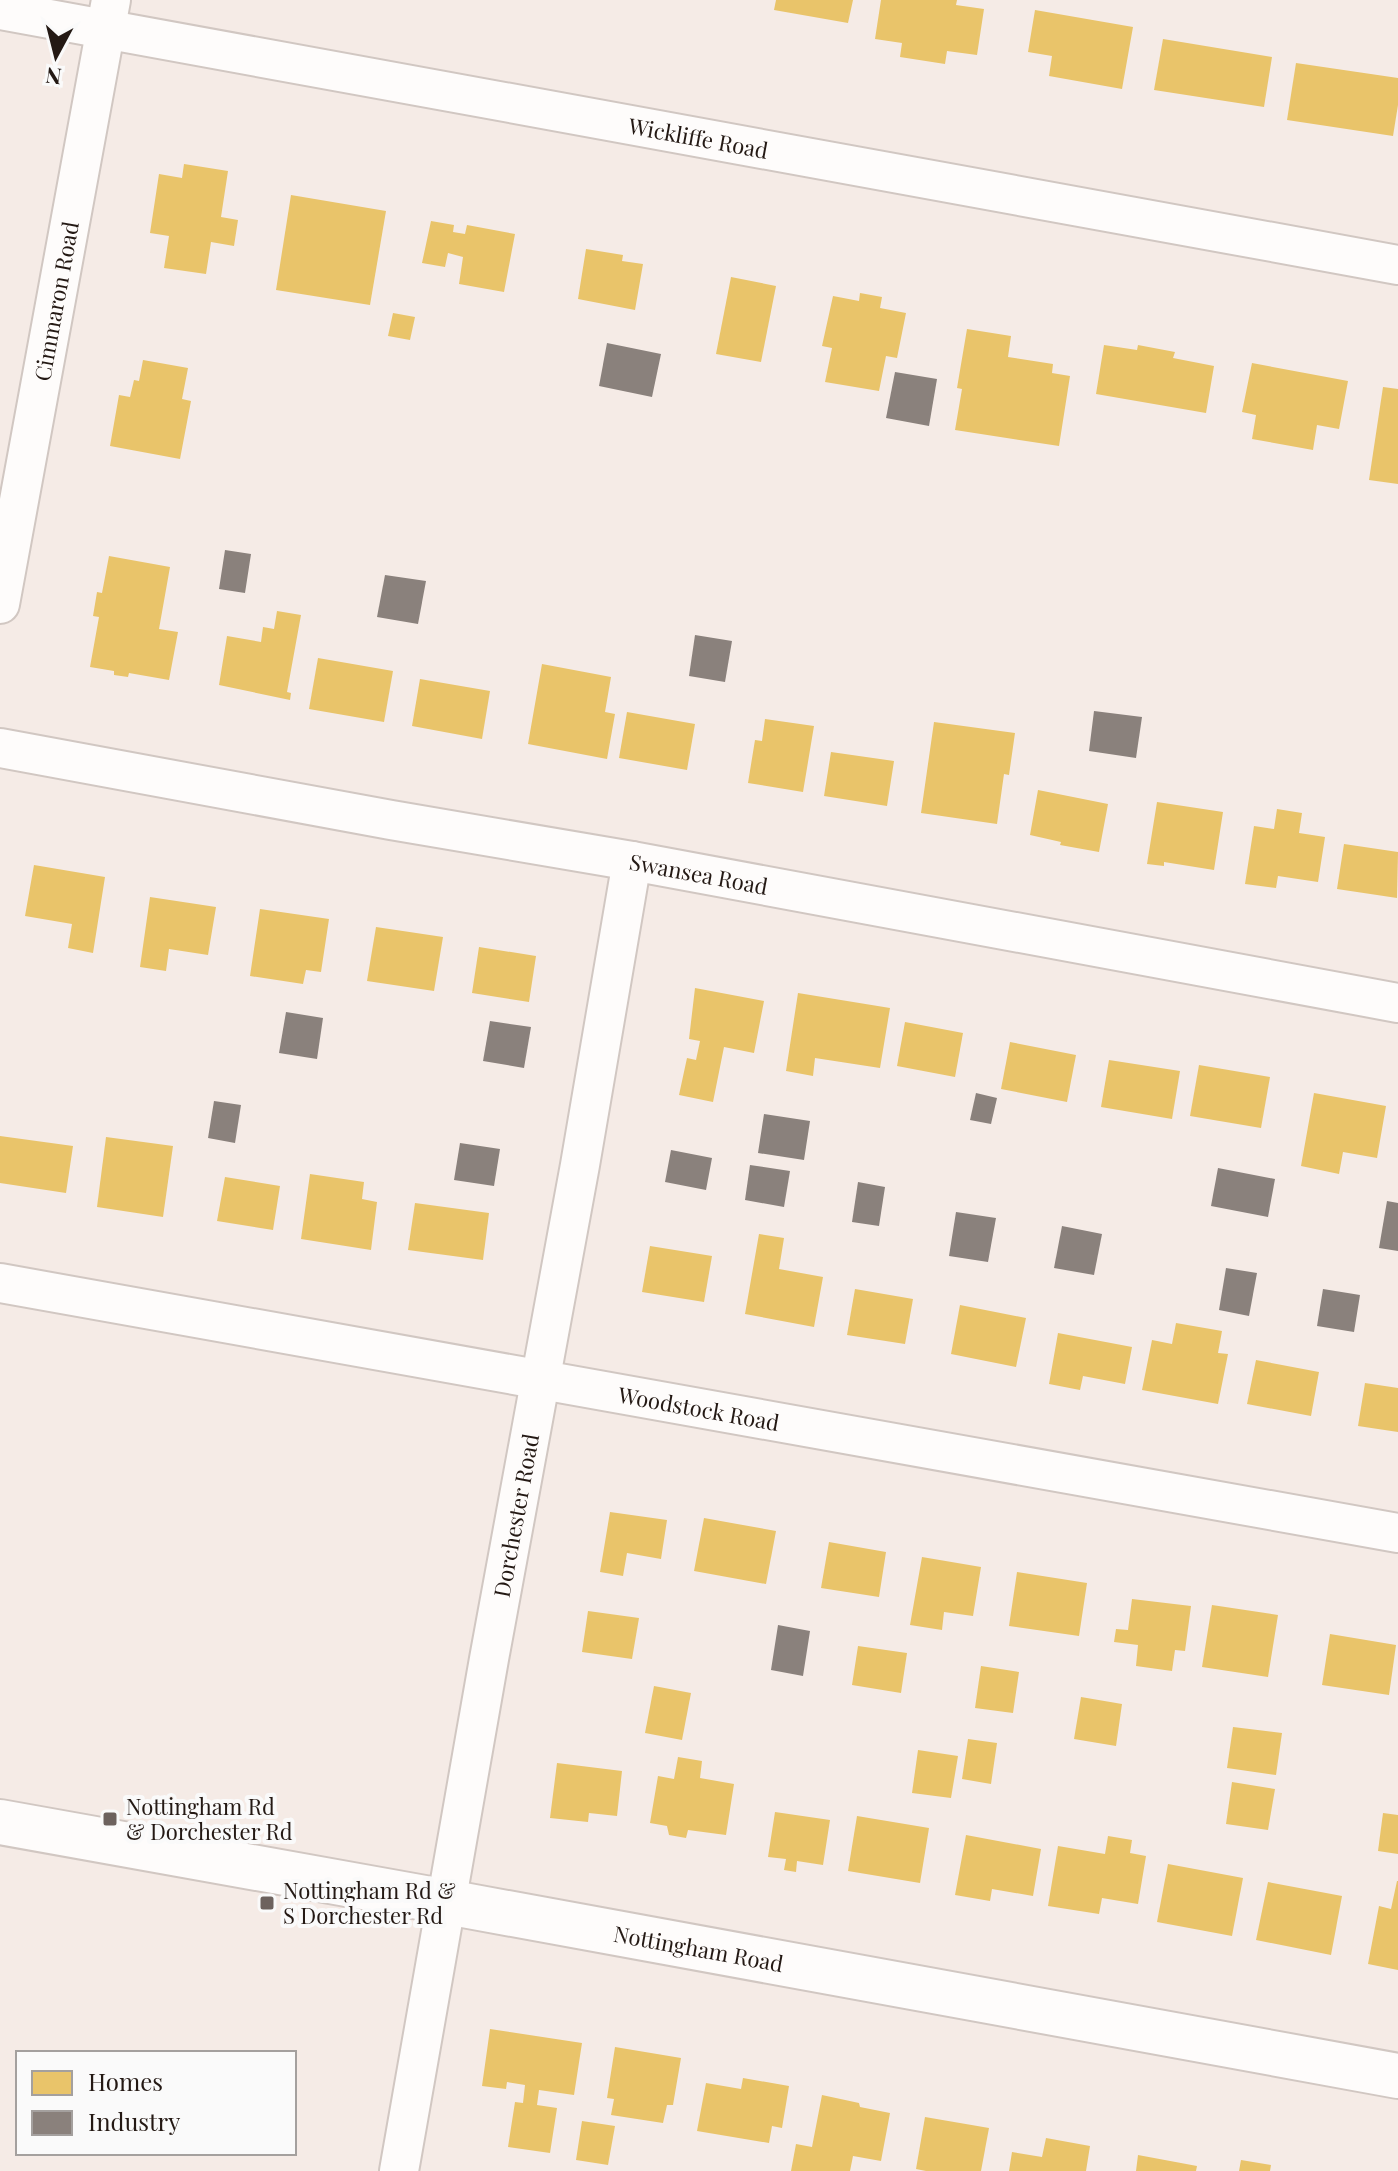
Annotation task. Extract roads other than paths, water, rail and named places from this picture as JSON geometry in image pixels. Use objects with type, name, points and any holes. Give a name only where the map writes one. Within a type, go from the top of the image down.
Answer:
[{"type":"street","name":"Wickliffe Road","points":[[0,10],[108,14],[1398,265]]},
{"type":"street","name":"Cimmaron Road","points":[[0,604],[108,14]]},
{"type":"street","name":"Swansea Road","points":[[0,748],[1398,1003]]},
{"type":"street","name":"Dorchester Road","points":[[399,2171],[632,861]]},
{"type":"street","name":"Woodstock Road","points":[[0,1283],[1398,1533]]},
{"type":"street","name":"Nottingham Road","points":[[0,1822],[1398,2076]]},
{"type":"place","name":"Nottingham Rd & Dorchester Rd","points":[[110,1819]]},
{"type":"place","name":"Nottingham Rd & S Dorchester Rd","points":[[267,1903]]}]
